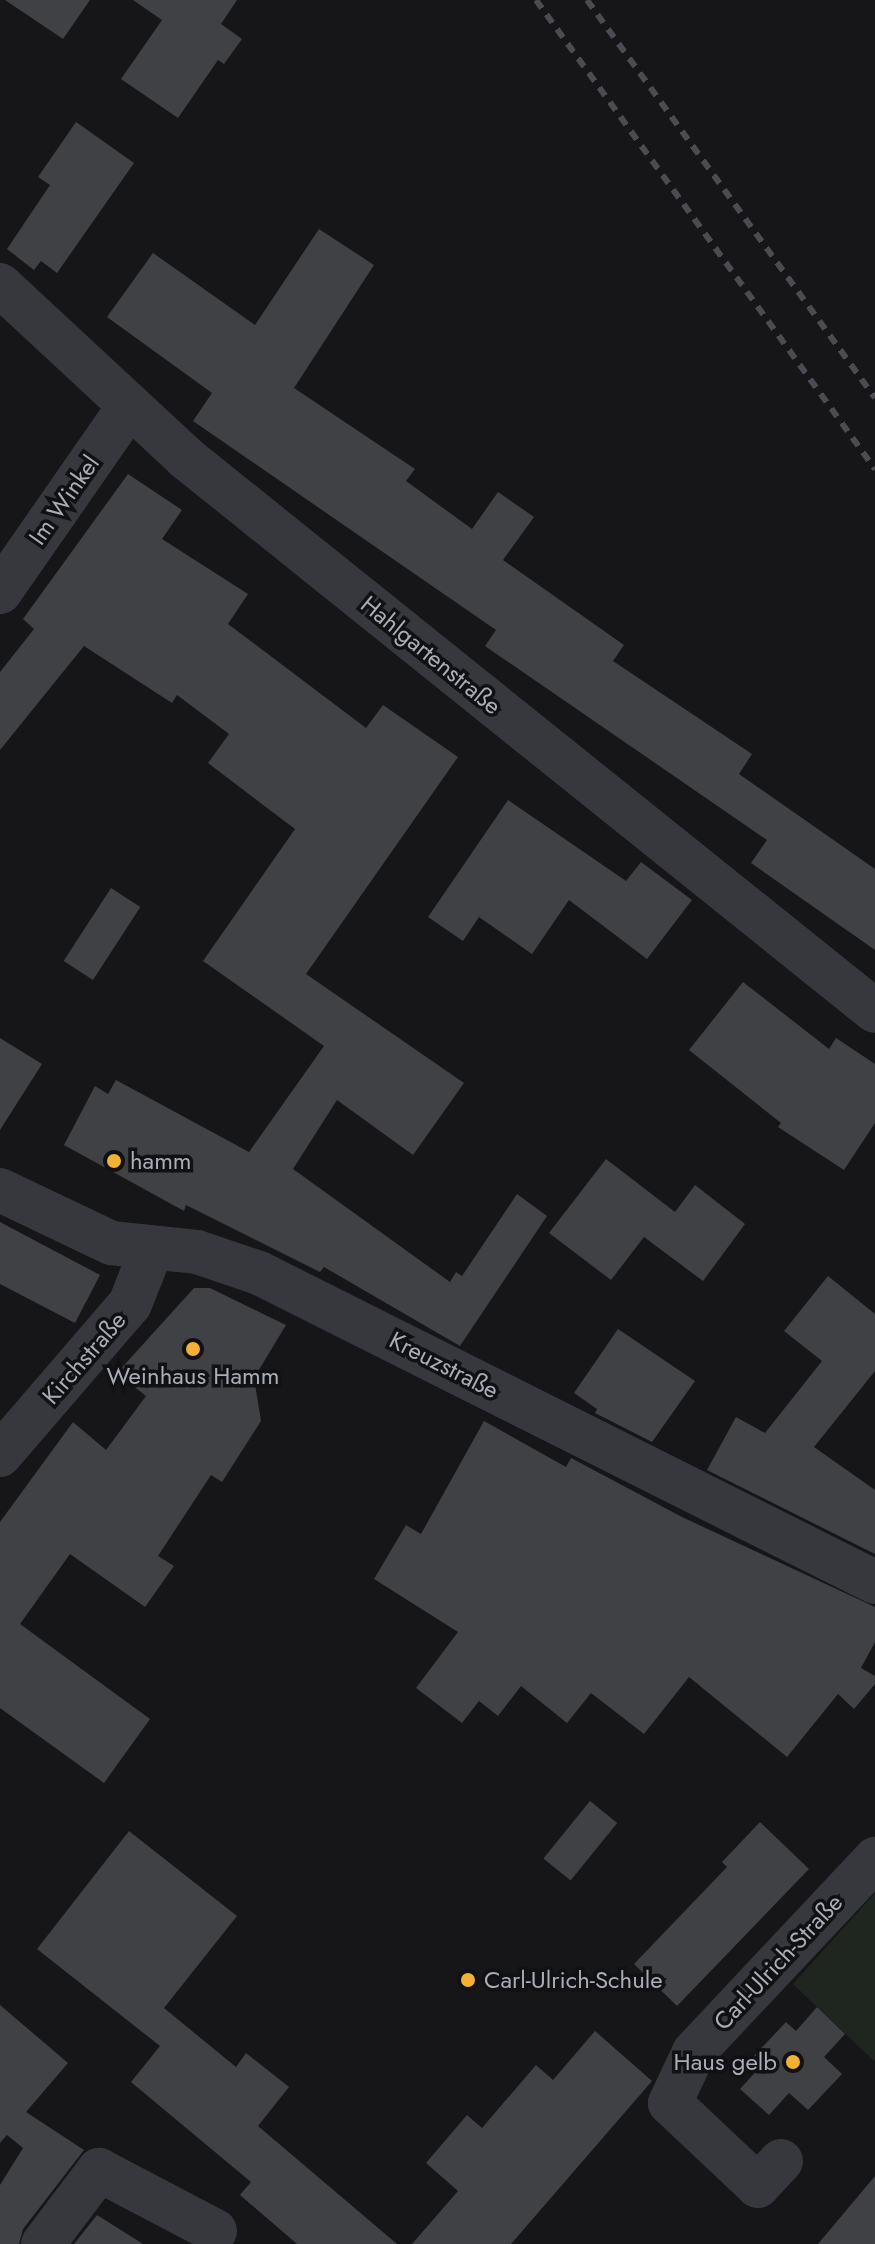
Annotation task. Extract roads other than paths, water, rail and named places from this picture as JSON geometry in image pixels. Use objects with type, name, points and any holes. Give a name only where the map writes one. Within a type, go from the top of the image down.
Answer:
[{"type":"street","name":"Hahlgartenstraße","points":[[0,285],[128,408],[875,1011]]},
{"type":"street","name":"Im Winkel","points":[[0,592],[128,408]]},
{"type":"street","name":"Kreuzstraße","points":[[0,1190],[86,1234],[151,1251],[197,1252],[259,1273],[875,1582]]},
{"type":"street","name":"Kirchstraße","points":[[0,1455],[130,1304],[151,1251]]},
{"type":"street","name":"Carl-Ulrich-Straße","points":[[763,2168],[670,2103],[694,2052],[875,1859]]},
{"type":"street","points":[[43,2244],[99,2170],[215,2231]]},
{"type":"railway","points":[[536,0],[875,469]]},
{"type":"railway","points":[[587,0],[875,398]]},
{"type":"place","name":"hamm","points":[[114,1161]]},
{"type":"place","name":"Weinhaus Hamm","points":[[193,1349]]},
{"type":"place","name":"Carl-Ulrich-Schule","points":[[468,1980]]},
{"type":"place","name":"Haus gelb","points":[[793,2062]]}]
